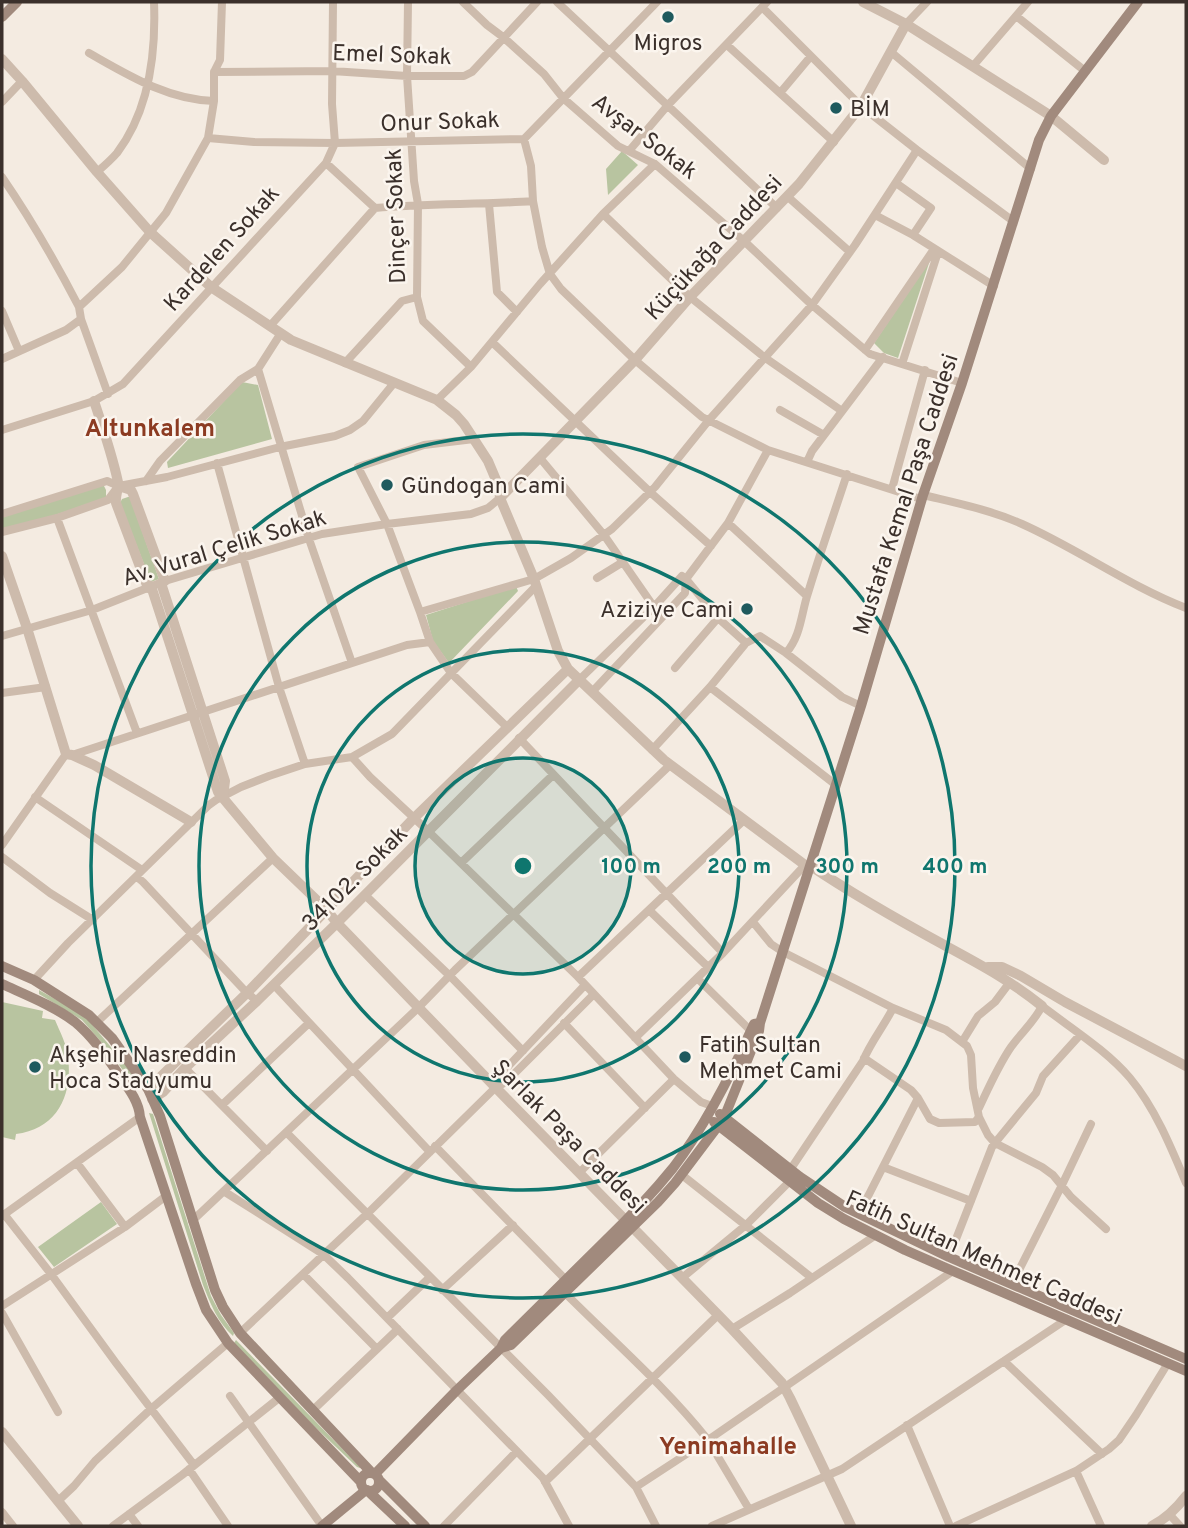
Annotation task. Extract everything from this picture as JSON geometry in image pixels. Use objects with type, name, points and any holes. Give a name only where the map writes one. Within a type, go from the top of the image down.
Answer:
[{"type":"main road","points":[[2,17],[17,2]]},
{"type":"main road","name":"Mustafa Kemal Paşa Caddesi","points":[[501,1348],[511,1345],[565,1293],[629,1224],[689,1144],[706,1108],[755,1027],[783,952],[808,866],[861,706],[922,497],[994,286],[1039,140],[1051,116],[1138,2]]},
{"type":"main road","points":[[2,967],[34,980],[84,1010],[121,1051],[150,1095],[160,1116],[192,1221],[223,1307],[240,1333],[425,1526]]},
{"type":"main road","points":[[27,995],[34,980]]},
{"type":"main road","points":[[2,984],[71,1019],[86,1033],[118,1073],[139,1112],[202,1299],[212,1320],[228,1343],[279,1398],[405,1526]]},
{"type":"main road","name":"Mustafa Kemal Paşa Caddesi","points":[[375,1475],[566,1280],[658,1202],[682,1175],[721,1122],[759,1031],[755,1027]]},
{"type":"main road","points":[[139,1112],[150,1095]]},
{"type":"main road","name":"Fatih Sultan Mehmet Caddesi","points":[[706,1108],[790,1175],[831,1199],[949,1258],[1012,1284],[1186,1371]]},
{"type":"main road","name":"Fatih Sultan Mehmet Caddesi","points":[[790,1175],[818,1203],[876,1235],[953,1271],[1186,1359]]},
{"type":"main road","points":[[228,1343],[240,1333]]},
{"type":"main road","points":[[365,1488],[373,1491],[377,1488],[375,1475]]},
{"type":"main road","points":[[365,1488],[363,1476],[375,1475]]},
{"type":"main road","points":[[322,1526],[365,1488]]},
{"type":"street","points":[[97,172],[116,154],[129,134],[147,85],[153,47],[154,2]]},
{"type":"street","points":[[79,307],[122,267],[166,213],[208,138],[214,102],[214,72],[220,60],[222,2]]},
{"type":"street","name":"Kardelen Sokak","points":[[2,430],[94,401],[123,384],[326,163],[335,143],[332,104],[333,2]]},
{"type":"street","name":"Dinçer Sokak","points":[[408,2],[407,76],[418,204],[417,297],[423,321],[471,367]]},
{"type":"street","name":"Avşar Sokak","points":[[463,2],[544,74],[563,98],[618,146],[655,164],[870,354],[962,383]]},
{"type":"street","name":"Emel Sokak","points":[[214,72],[332,71],[407,76],[464,76],[472,72],[537,2]]},
{"type":"street","points":[[557,2],[777,208]]},
{"type":"street","name":"Onur Sokak","points":[[208,138],[254,142],[335,143],[524,139],[657,2]]},
{"type":"street","points":[[863,2],[906,24],[1051,116],[1104,160]]},
{"type":"street","name":"Küçükağa Caddesi","points":[[500,498],[635,360],[691,297],[788,197],[862,106],[906,24],[927,2]]},
{"type":"street","points":[[973,66],[1028,2]]},
{"type":"street","points":[[629,151],[668,105],[765,5],[811,56],[862,106],[1013,221]]},
{"type":"street","points":[[1016,16],[1086,71]]},
{"type":"street","points":[[727,45],[834,142]]},
{"type":"street","points":[[891,52],[1031,169]]},
{"type":"street","points":[[89,53],[147,85],[194,101],[214,102]]},
{"type":"street","points":[[780,93],[811,56]]},
{"type":"street","points":[[2,59],[150,232],[211,287],[306,347],[437,400],[464,424],[496,475],[500,498],[535,582],[558,651],[568,669],[652,750],[808,866],[851,893],[987,967],[1080,1035],[1122,1070],[1140,1092],[1160,1126],[1186,1183]]},
{"type":"street","points":[[2,102],[22,81]]},
{"type":"street","points":[[524,139],[531,166],[533,201],[550,274],[561,289],[635,360],[702,417],[768,450],[892,489],[991,513],[1020,523],[1161,598],[1186,608]]},
{"type":"street","points":[[34,980],[68,943],[209,806],[256,781],[305,764],[352,757],[392,734],[535,582],[611,529],[650,492],[709,420],[812,305],[917,150]]},
{"type":"street","points":[[326,163],[375,208]]},
{"type":"street","points":[[437,400],[471,367],[603,214],[655,164]]},
{"type":"street","points":[[2,177],[56,261],[79,307],[108,394]]},
{"type":"street","points":[[896,183],[931,208],[913,235]]},
{"type":"street","points":[[788,197],[850,252]]},
{"type":"street","points":[[270,326],[375,208],[533,201]]},
{"type":"street","points":[[489,204],[497,292],[517,312]]},
{"type":"street","points":[[603,214],[691,297],[764,357],[842,411]]},
{"type":"street","points":[[875,215],[913,235],[994,286]]},
{"type":"street","points":[[865,350],[936,250]]},
{"type":"street","points":[[902,364],[936,250]]},
{"type":"street","points":[[345,363],[402,301],[417,297]]},
{"type":"street","points":[[2,310],[19,351]]},
{"type":"street","points":[[2,359],[66,330],[81,319]]},
{"type":"street","points":[[146,481],[160,461],[240,380],[258,369],[281,333]]},
{"type":"street","points":[[492,342],[710,546]]},
{"type":"street","points":[[807,462],[812,451],[883,357]]},
{"type":"street","points":[[258,369],[309,539],[352,663]]},
{"type":"street","points":[[892,489],[925,370]]},
{"type":"street","points":[[2,532],[57,518],[108,500],[119,486],[167,478],[280,447],[335,436],[363,421],[394,383]]},
{"type":"street","points":[[94,401],[107,437],[119,486],[116,503],[156,585]]},
{"type":"street","points":[[779,410],[824,435]]},
{"type":"street","points":[[474,439],[424,445],[359,467],[387,524],[430,642],[451,673],[508,728]]},
{"type":"street","points":[[592,692],[685,593],[686,579],[728,523],[768,450]]},
{"type":"street","points":[[540,457],[604,535],[654,607]]},
{"type":"street","points":[[216,463],[279,687],[305,764]]},
{"type":"street","points":[[786,653],[798,633],[807,596],[847,474]]},
{"type":"street","points":[[2,514],[107,481],[131,491],[156,585],[225,781],[223,797]]},
{"type":"street","name":"Av. Vural Çelik Sokak","points":[[2,636],[92,610],[156,585],[322,534],[471,514],[488,508],[500,498]]},
{"type":"street","points":[[57,518],[137,733]]},
{"type":"street","points":[[728,523],[807,596]]},
{"type":"street","points":[[2,556],[69,754],[94,765],[191,822]]},
{"type":"street","points":[[597,578],[623,562]]},
{"type":"street","points":[[579,680],[682,576],[718,618],[746,643]]},
{"type":"street","points":[[420,612],[535,582]]},
{"type":"street","points":[[674,668],[718,618]]},
{"type":"street","points":[[652,750],[746,643],[760,636],[842,697],[861,706]]},
{"type":"street","points":[[2,845],[69,754],[407,645],[430,642]]},
{"type":"street","name":"34102. Sokak","points":[[150,1095],[414,818],[568,669]]},
{"type":"street","name":"34102. Sokak","points":[[150,1095],[163,1091],[274,985],[579,680]]},
{"type":"street","points":[[2,693],[46,687]]},
{"type":"street","points":[[710,687],[836,785]]},
{"type":"street","points":[[519,738],[723,953]]},
{"type":"street","points":[[352,757],[578,977],[674,1079],[706,1108]]},
{"type":"street","points":[[192,1221],[354,1070],[670,765]]},
{"type":"street","points":[[461,863],[553,775]]},
{"type":"street","points":[[35,797],[139,873],[143,881],[191,934],[257,1001]]},
{"type":"street","name":"Şarlak Paşa Caddesi","points":[[223,797],[274,858],[732,1329],[784,1387],[851,1526]]},
{"type":"street","points":[[578,977],[744,820]]},
{"type":"street","points":[[2,857],[50,893],[93,920]]},
{"type":"street","points":[[97,1022],[274,858]]},
{"type":"street","points":[[635,1038],[808,866]]},
{"type":"street","points":[[365,895],[523,1051]]},
{"type":"street","points":[[649,910],[708,967]]},
{"type":"street","points":[[753,922],[771,943],[783,952],[893,1008],[946,1030],[967,1046],[971,1055],[973,1088],[988,1135],[995,1143],[1053,1175],[1071,1197],[1106,1229]]},
{"type":"street","points":[[987,967],[1002,967],[1021,976],[1186,1066]]},
{"type":"street","points":[[697,978],[755,1027]]},
{"type":"street","points":[[962,1042],[978,1016],[995,1002],[1010,982]]},
{"type":"street","points":[[274,985],[354,1070],[566,1280]]},
{"type":"street","points":[[495,1088],[500,1075],[585,985]]},
{"type":"street","points":[[240,1333],[495,1088],[506,1082],[594,994]]},
{"type":"street","points":[[864,1058],[911,1090],[930,1119],[939,1123],[975,1122],[994,1076],[1035,1020],[1042,1006]]},
{"type":"street","points":[[682,1278],[746,1225],[790,1175],[893,1008]]},
{"type":"street","points":[[222,1105],[309,1023]]},
{"type":"street","points":[[564,1023],[645,1108]]},
{"type":"street","points":[[949,1258],[995,1143],[1036,1093],[1043,1076],[1080,1035]]},
{"type":"street","points":[[185,1068],[267,1151]]},
{"type":"street","points":[[579,1173],[674,1079]]},
{"type":"street","points":[[859,1214],[918,1098]]},
{"type":"street","points":[[139,1112],[77,1163],[3,1215],[152,1408],[228,1526]]},
{"type":"street","points":[[1012,1284],[1091,1124]]},
{"type":"street","points":[[287,1133],[636,1487],[656,1526]]},
{"type":"street","points":[[77,1163],[125,1227]]},
{"type":"street","points":[[883,1167],[971,1201]]},
{"type":"street","points":[[682,1175],[812,1279]]},
{"type":"street","points":[[225,1192],[323,1254],[517,1451],[545,1482],[569,1526]]},
{"type":"street","points":[[2,1306],[125,1227],[166,1196]]},
{"type":"street","points":[[442,1290],[513,1225]]},
{"type":"street","points":[[732,1329],[876,1235]]},
{"type":"street","points":[[636,1487],[953,1271]]},
{"type":"street","points":[[303,1274],[377,1349]]},
{"type":"street","points":[[387,1318],[429,1278]]},
{"type":"street","points":[[565,1293],[652,1379],[708,1440],[749,1509]]},
{"type":"street","points":[[2,1313],[58,1412]]},
{"type":"street","points":[[712,1526],[842,1469],[1004,1361],[1069,1314]]},
{"type":"street","points":[[545,1482],[718,1315]]},
{"type":"street","points":[[313,1410],[398,1329]]},
{"type":"street","points":[[58,1501],[95,1461],[152,1408],[228,1343]]},
{"type":"street","points":[[1004,1361],[1102,1454]]},
{"type":"street","points":[[956,1526],[1076,1471],[1102,1454],[1119,1440],[1168,1363]]},
{"type":"street","points":[[230,1396],[322,1526]]},
{"type":"street","points":[[113,1526],[279,1398]]},
{"type":"street","points":[[906,1425],[950,1526]]},
{"type":"street","points":[[2,1432],[78,1526]]},
{"type":"street","points":[[444,1526],[517,1451]]},
{"type":"street","points":[[1076,1471],[1101,1526]]},
{"type":"street","points":[[1152,1526],[1167,1518],[1186,1496]]},
{"type":"street","points":[[2,1512],[13,1526]]},
{"type":"street","points":[[129,1514],[138,1526]]},
{"type":"street","points":[[1169,1514],[1180,1526]]},
{"type":"green space","points":[[622,151],[638,165],[608,195],[606,169]]},
{"type":"green space","points":[[930,260],[898,358],[884,353],[874,343]]},
{"type":"green space","points":[[242,382],[258,385],[272,439],[168,468],[167,462]]},
{"type":"green space","points":[[104,486],[106,490],[106,499],[3,529],[3,517]]},
{"type":"green space","points":[[130,497],[159,579],[151,582],[120,503],[122,499]]},
{"type":"green space","points":[[516,586],[518,591],[449,663],[433,641],[426,615]]},
{"type":"green space","points":[[39,990],[85,1016],[125,1064],[140,1090],[137,1090],[110,1052],[82,1020],[39,994]]},
{"type":"green space","name":"Akşehir Nasreddin Hoca Stadyumu","points":[[2,1002],[43,1011],[42,1018],[55,1020],[68,1057],[68,1084],[59,1108],[42,1125],[16,1134],[15,1140],[2,1137]]},
{"type":"green space","points":[[149,1113],[153,1114],[211,1296],[234,1333],[233,1336],[219,1319],[203,1285]]},
{"type":"green space","points":[[101,1202],[117,1224],[54,1267],[38,1247]]},
{"type":"green space","points":[[236,1340],[360,1468],[313,1425],[234,1343]]},
{"type":"place","name":"Migros","points":[[668,17]]},
{"type":"place","name":"BİM","points":[[836,108]]},
{"type":"place","name":"Gündogan Cami","points":[[387,485]]},
{"type":"place","name":"Aziziye Cami","points":[[747,609]]},
{"type":"place","name":"Fatih Sultan Mehmet Cami","points":[[685,1057]]},
{"type":"place","name":"Akşehir Nasreddin Hoca Stadyumu","points":[[35,1067]]},
{"type":"district","name":"Altunkalem","points":[[150,428]]},
{"type":"district","name":"Yenimahalle","points":[[728,1446]]}]
